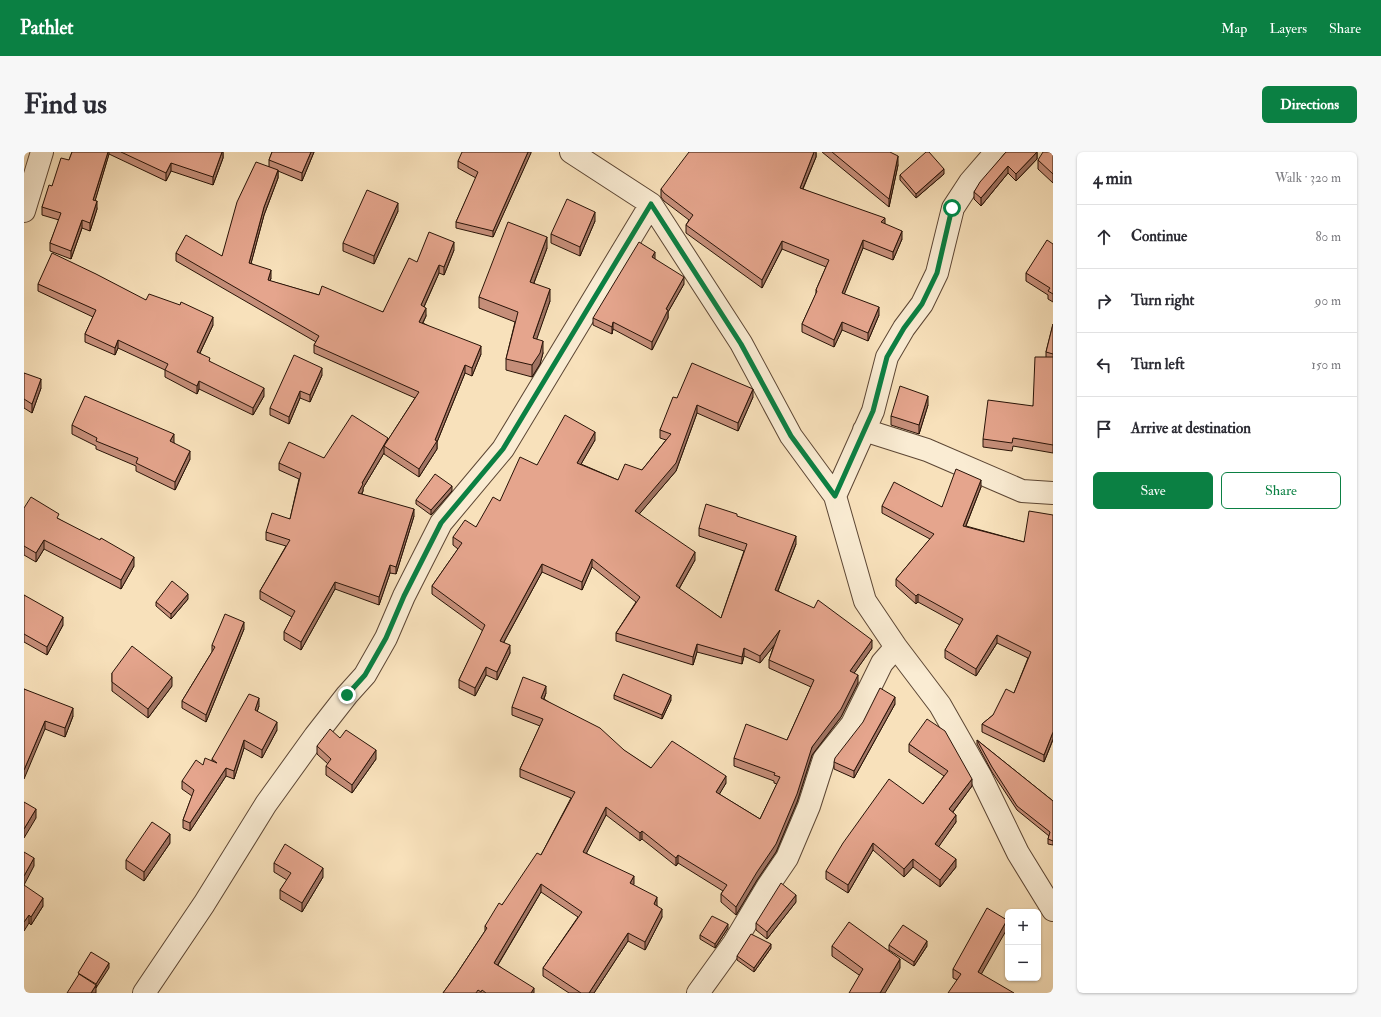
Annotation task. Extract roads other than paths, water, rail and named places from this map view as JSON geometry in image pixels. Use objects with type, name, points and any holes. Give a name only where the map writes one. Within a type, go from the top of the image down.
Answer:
[{"type":"street","points":[[24,211],[29,178],[42,152]]},
{"type":"street","points":[[571,152],[651,204],[741,344],[791,436],[835,496],[865,600],[896,647],[940,705],[981,777],[1018,853],[1053,910]]},
{"type":"street","points":[[835,496],[873,411],[887,357],[904,328],[922,304],[937,273],[952,208],[970,182],[996,152]]},
{"type":"street","points":[[144,993],[204,904],[266,804],[315,736],[347,695],[365,675],[386,638],[404,596],[441,523],[503,449],[651,204]]},
{"type":"street","points":[[864,430],[927,450],[1022,491],[1053,493]]},
{"type":"street","points":[[698,993],[734,943],[786,858],[808,806],[824,759],[852,724],[882,664],[896,647]]}]
